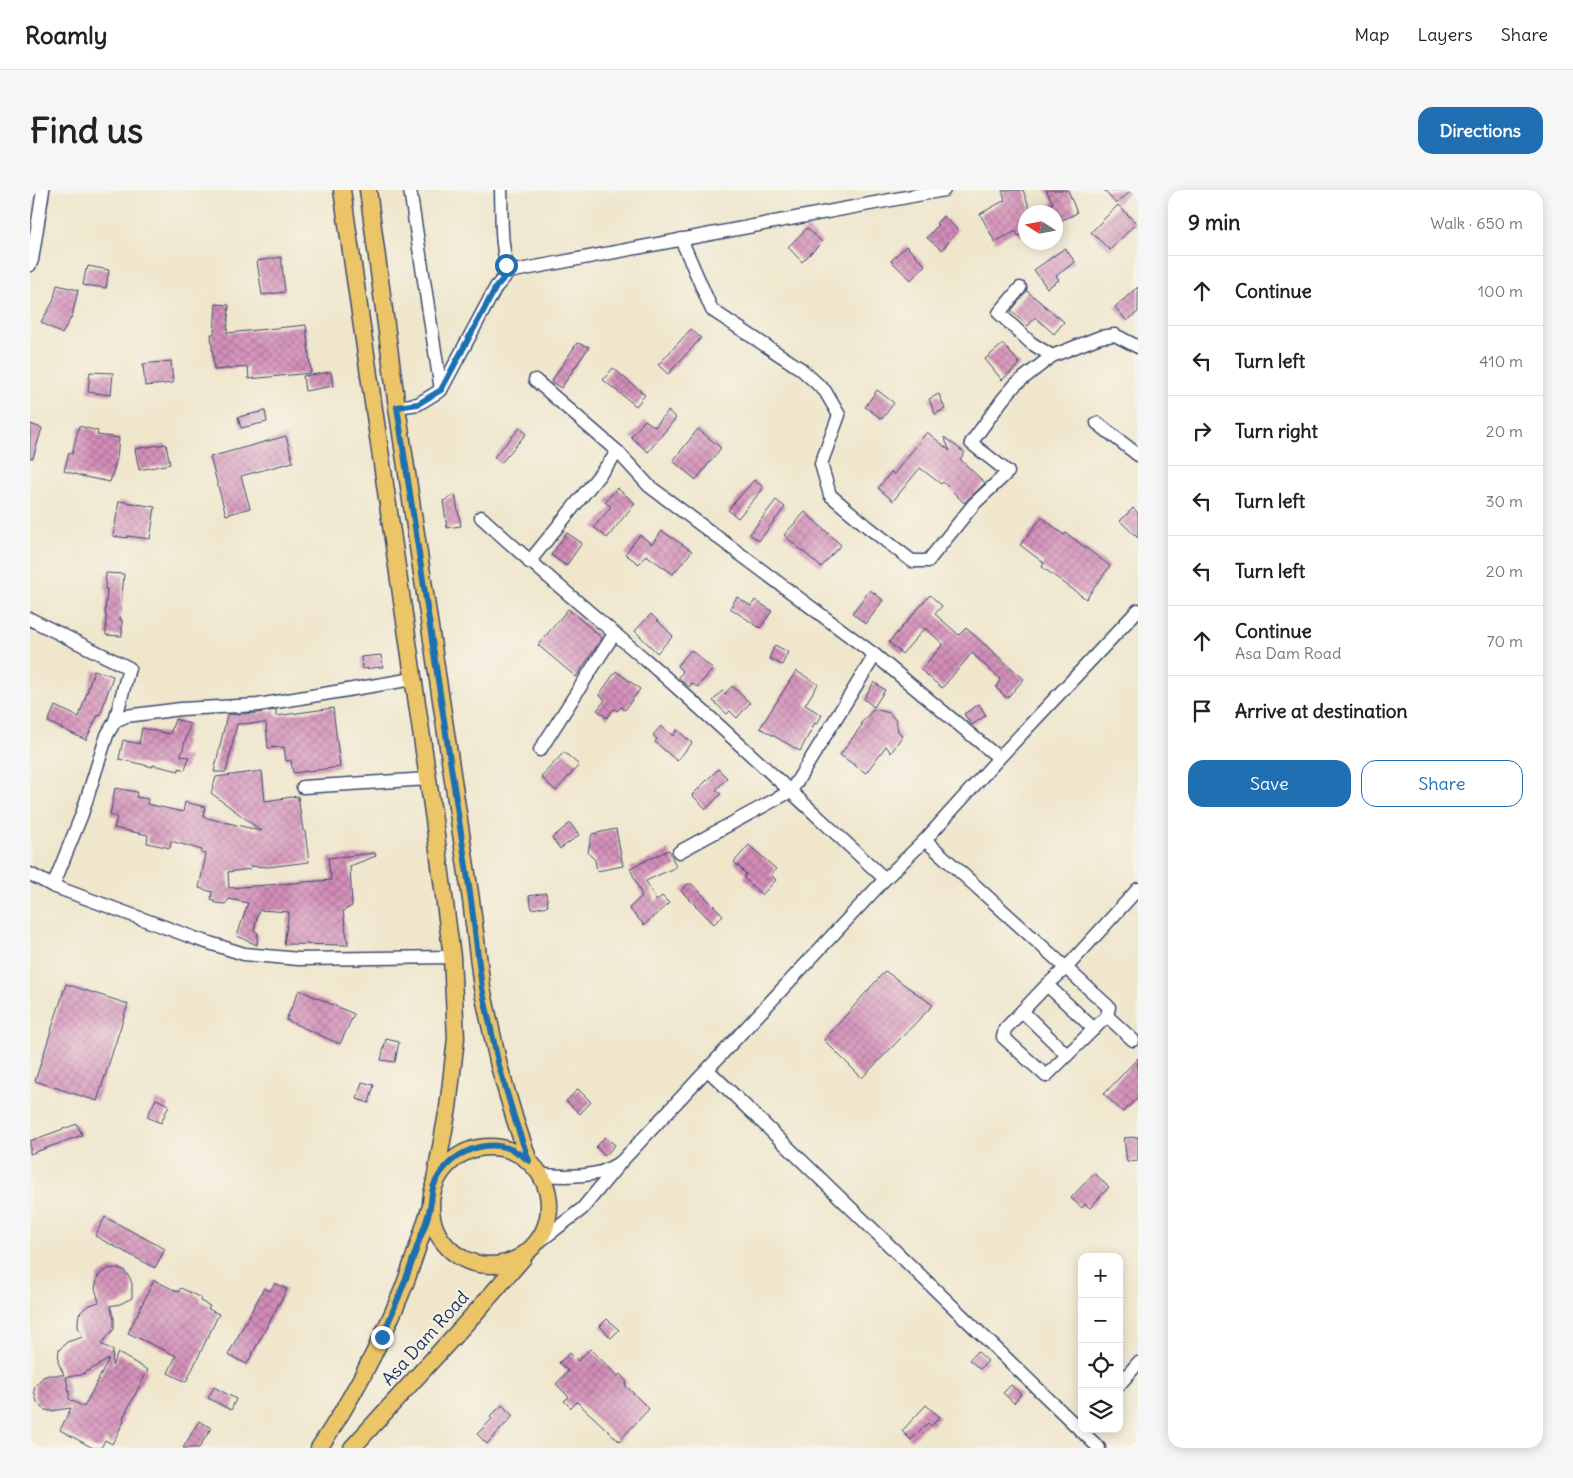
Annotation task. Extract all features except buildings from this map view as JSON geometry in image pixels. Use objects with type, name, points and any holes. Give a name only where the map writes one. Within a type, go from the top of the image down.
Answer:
[{"type":"main road","points":[[342,190],[428,779],[452,957],[456,1038],[448,1108],[431,1196],[430,1207],[433,1223],[440,1238],[450,1251],[464,1260],[480,1265],[496,1265],[512,1261],[531,1249],[545,1228],[549,1210],[548,1192],[541,1175],[529,1161],[513,1150],[494,1146],[475,1148],[458,1155],[443,1168],[434,1185]]},
{"type":"main road","points":[[368,190],[397,407],[482,988],[499,1066],[529,1161]]},
{"type":"main road","name":"Asa Dam Road","points":[[319,1448],[357,1386],[382,1337],[404,1287],[430,1207]]},
{"type":"main road","name":"Asa Dam Road","points":[[352,1448],[478,1311],[531,1249]]},
{"type":"street","points":[[30,265],[43,190]]},
{"type":"street","points":[[410,190],[441,390]]},
{"type":"street","points":[[501,190],[506,265],[509,272]]},
{"type":"street","points":[[397,407],[418,404],[441,390],[496,287],[509,272],[944,190]]},
{"type":"street","points":[[682,239],[712,310],[801,369],[824,391],[840,415],[821,464],[830,496],[912,560],[928,561],[974,504],[1008,472],[971,444],[1016,384],[1052,356],[1100,337],[1115,335],[1138,347]]},
{"type":"street","points":[[1020,288],[999,314],[1031,343],[1052,356]]},
{"type":"street","points":[[535,380],[618,452],[649,486],[875,655],[999,758]]},
{"type":"street","points":[[1097,423],[1138,455]]},
{"type":"street","points":[[529,562],[618,452]]},
{"type":"street","points":[[481,517],[529,562],[614,634],[791,791],[885,879]]},
{"type":"street","points":[[531,1249],[582,1209],[621,1162],[885,879],[925,840],[1138,610]]},
{"type":"street","points":[[30,620],[129,668],[115,721],[107,734],[82,814],[53,886]]},
{"type":"street","points":[[540,750],[614,634]]},
{"type":"street","points":[[679,852],[791,791],[875,655]]},
{"type":"street","points":[[115,721],[126,716],[181,709],[258,705],[413,679]]},
{"type":"street","points":[[303,787],[428,779]]},
{"type":"street","points":[[925,840],[1066,968],[1133,1040]]},
{"type":"street","points":[[30,874],[53,886],[197,939],[244,954],[299,959],[452,957]]},
{"type":"street","points":[[1108,1012],[1094,1029],[1046,1076],[1003,1037],[1005,1029],[1066,968],[1137,892]]},
{"type":"street","points":[[1047,985],[1094,1029]]},
{"type":"street","points":[[1022,1011],[1068,1055]]},
{"type":"street","points":[[708,1070],[1078,1426]]},
{"type":"street","points":[[541,1175],[562,1176],[598,1173],[621,1162]]},
{"type":"street","points":[[1123,1380],[1138,1363]]},
{"type":"street","points":[[1085,1433],[1099,1448]]},
{"type":"route","points":[[382,1337],[404,1287],[430,1207],[434,1185],[443,1168],[458,1155],[475,1148],[494,1146],[513,1150],[529,1161],[499,1066],[482,988],[471,900],[397,407],[418,404],[441,390],[496,287],[509,272],[506,265]]}]
